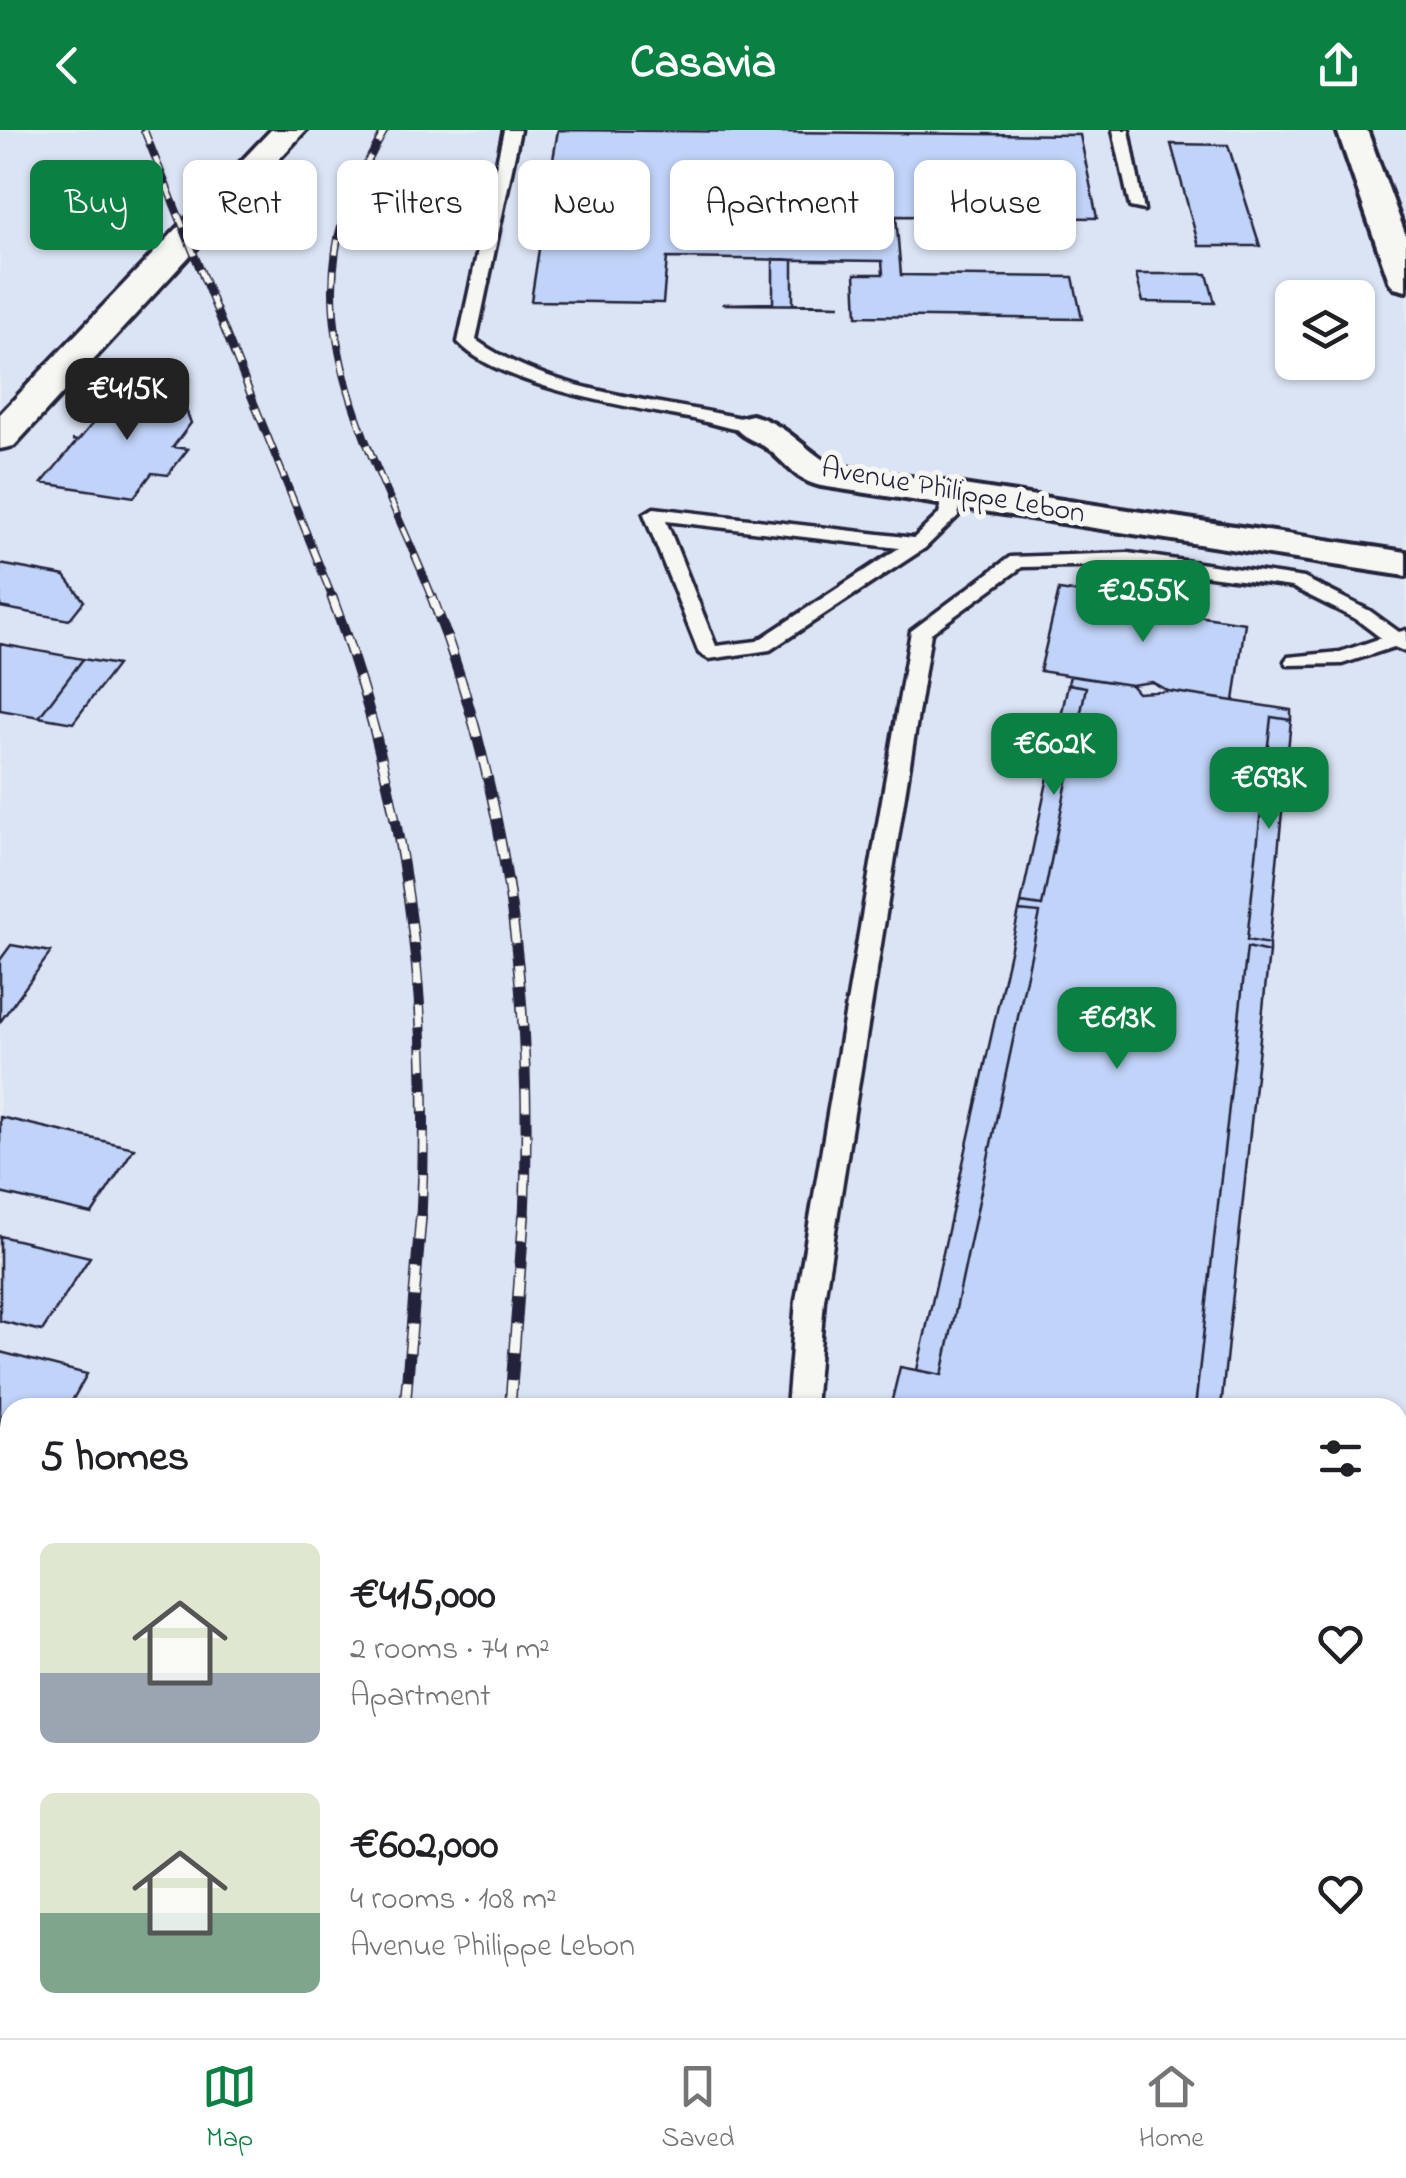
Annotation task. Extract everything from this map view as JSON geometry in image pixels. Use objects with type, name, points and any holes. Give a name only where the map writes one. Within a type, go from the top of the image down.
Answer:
[{"type":"street","points":[[0,437],[289,130]]},
{"type":"street","points":[[1352,130],[1406,282]]},
{"type":"street","name":"Avenue Philippe Lebon","points":[[752,426],[781,441],[800,463],[820,475],[1406,564]]},
{"type":"lane","points":[[512,130],[466,342],[481,356],[522,374],[752,426]]},
{"type":"lane","points":[[1121,130],[1138,207]]},
{"type":"lane","points":[[918,544],[654,514],[709,653],[764,646],[918,544],[948,516],[952,495]]},
{"type":"lane","points":[[802,1398],[810,1300],[921,631],[1016,561],[1128,559],[1297,582],[1363,615],[1403,641]]},
{"type":"lane","points":[[1295,660],[1342,658],[1403,641]]},
{"type":"shaded area","points":[[0,130],[1406,130],[1406,1398],[0,1398]]},
{"type":"building","points":[[558,130],[1080,135],[1097,218],[1076,218],[1076,160],[914,160],[914,216],[896,216],[901,275],[1073,277],[1082,319],[857,316],[855,274],[883,274],[882,261],[667,258],[663,303],[531,301],[539,250],[650,250],[650,160],[553,160]]},
{"type":"building","points":[[1171,144],[1228,145],[1260,246],[1199,246]]},
{"type":"building","points":[[773,259],[793,260],[793,304],[840,305],[722,304],[773,303]]},
{"type":"building","points":[[1136,274],[1207,274],[1215,303],[1143,302]]},
{"type":"building","points":[[126,383],[179,391],[191,423],[173,447],[188,449],[168,475],[152,473],[134,497],[42,483],[77,441],[72,440],[78,441]]},
{"type":"building","points":[[0,564],[65,576],[84,601],[69,620],[0,607]]},
{"type":"building","points":[[1059,590],[1147,602],[1165,599],[1177,613],[1245,623],[1234,701],[1168,691],[1152,682],[1131,685],[1040,671]]},
{"type":"building","points":[[0,644],[83,659],[39,717],[0,710]]},
{"type":"building","points":[[83,659],[117,665],[73,723],[39,717]]},
{"type":"building","points":[[1070,676],[1131,685],[1138,693],[1168,691],[1291,710],[1291,720],[1271,717],[1247,940],[1269,944],[1269,952],[1247,947],[1196,1398],[892,1398],[900,1367],[942,1375],[1040,913],[1019,911],[1021,903],[1042,906],[1086,687],[1068,684]]},
{"type":"building","points":[[1068,684],[1086,687],[1042,906],[1021,903]]},
{"type":"building","points":[[1271,717],[1291,720],[1269,944],[1247,940]]},
{"type":"building","points":[[1019,911],[1040,913],[942,1375],[917,1370]]},
{"type":"building","points":[[11,945],[51,952],[0,1022],[0,960]]},
{"type":"building","points":[[1247,947],[1269,952],[1222,1398],[1196,1398]]},
{"type":"building","points":[[0,1117],[134,1148],[92,1214],[0,1193]]},
{"type":"building","points":[[0,1236],[90,1257],[42,1331],[0,1321]]},
{"type":"building","points":[[0,1352],[87,1374],[74,1398],[0,1398]]},
{"type":"railway","points":[[144,130],[333,599]]},
{"type":"railway","points":[[385,130],[355,188],[339,234],[333,296],[337,341],[361,429],[433,599]]},
{"type":"railway","points":[[332,597],[380,750],[409,903],[422,1059],[421,1219]]},
{"type":"railway","points":[[432,597],[480,748],[511,903],[525,1060],[524,1219]]},
{"type":"railway","points":[[406,1398],[421,1216]]},
{"type":"railway","points":[[511,1398],[524,1216]]}]
